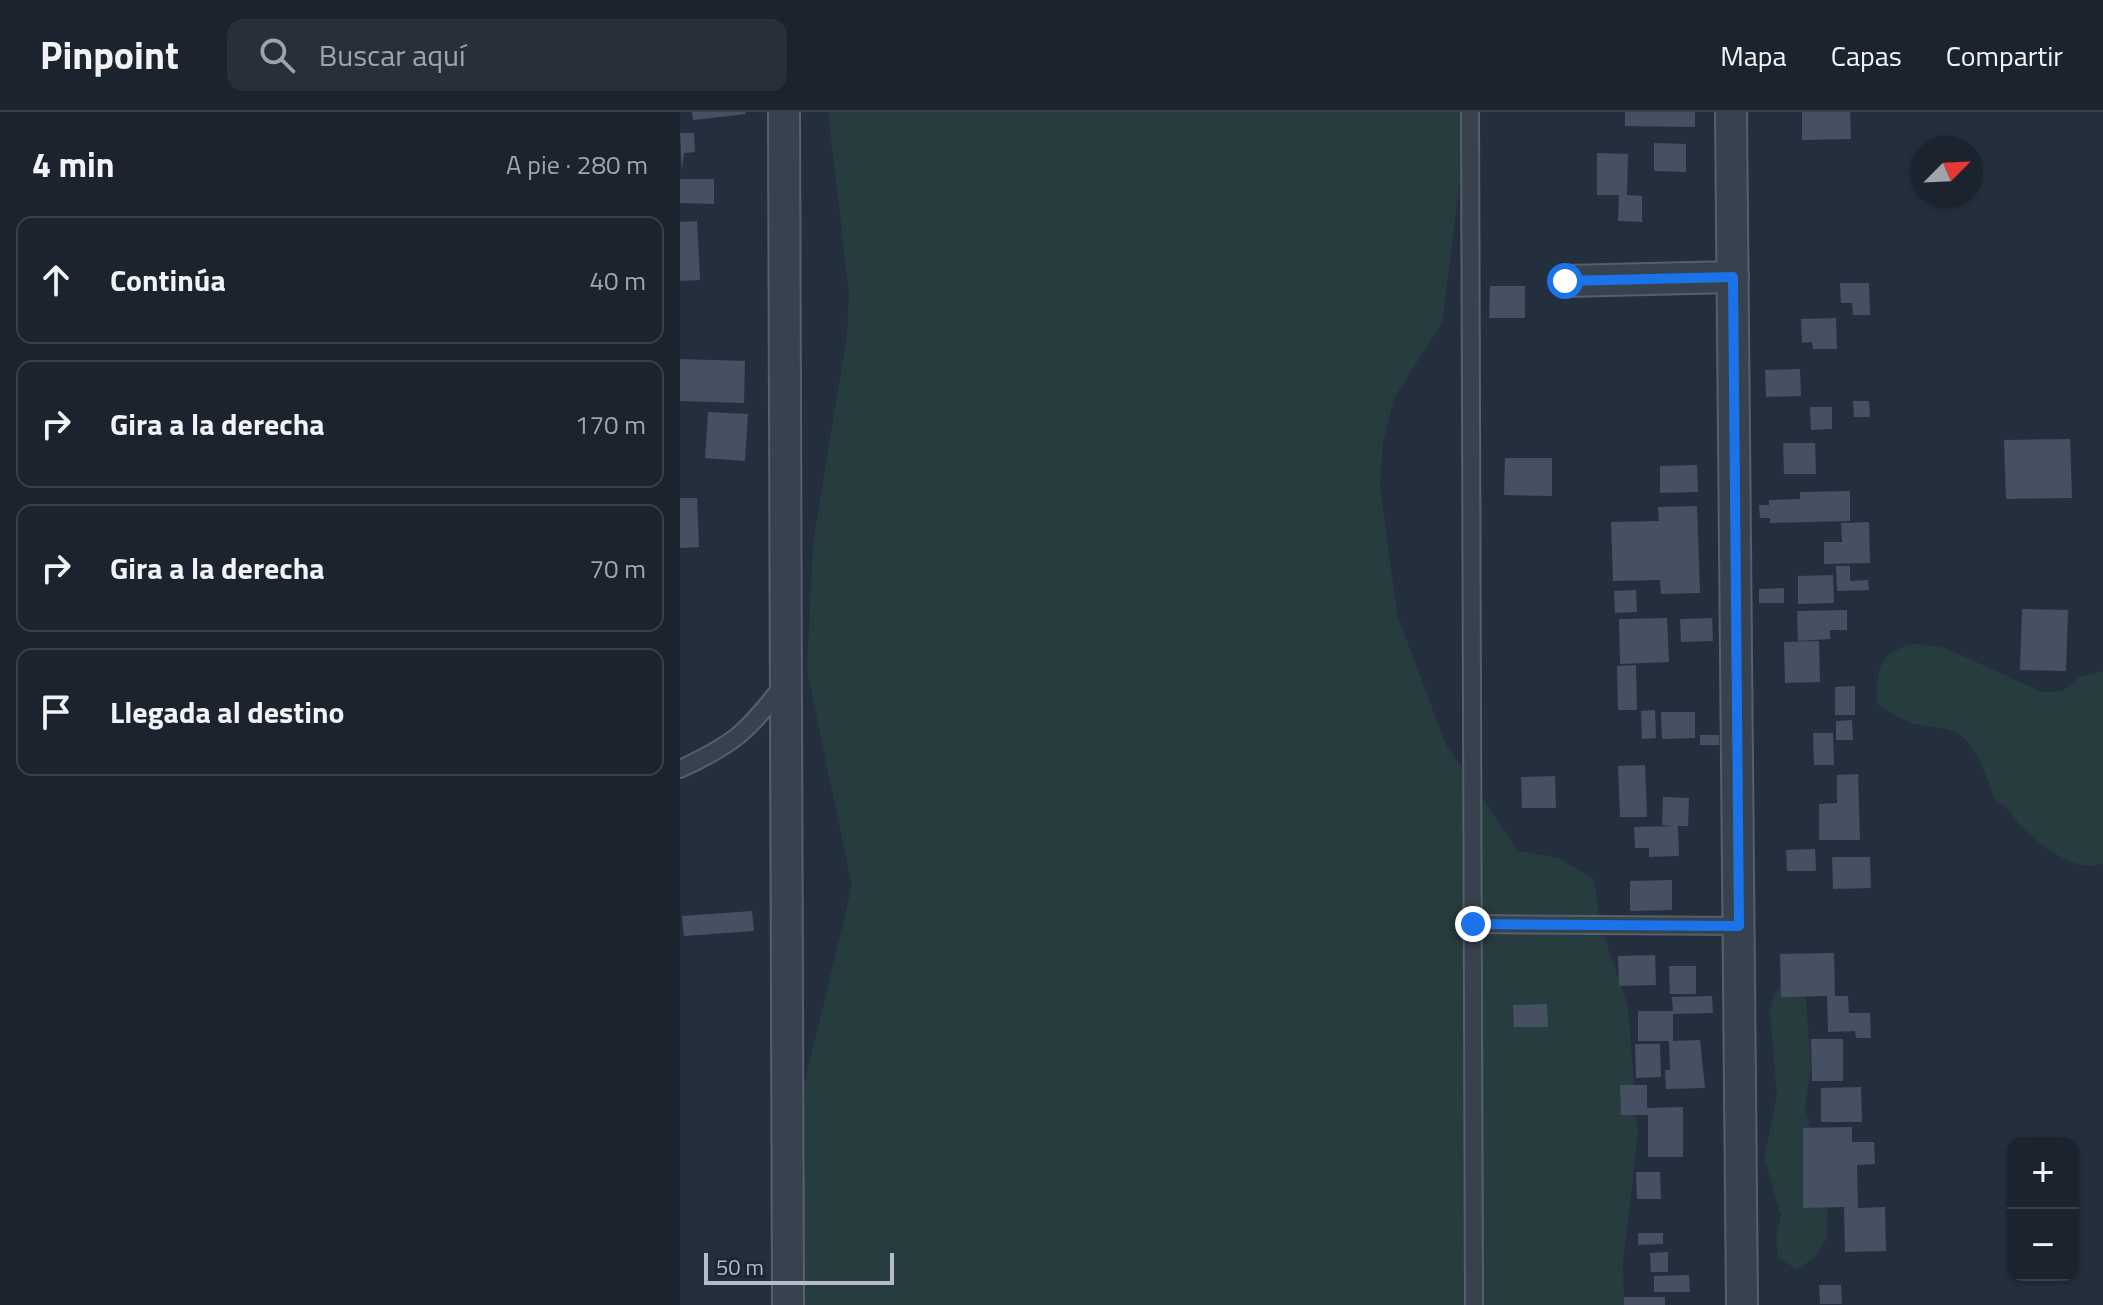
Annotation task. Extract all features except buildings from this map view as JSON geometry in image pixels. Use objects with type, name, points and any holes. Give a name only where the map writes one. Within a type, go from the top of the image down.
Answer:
[{"type":"street","points":[[784,112],[788,1305]]},
{"type":"street","points":[[1731,112],[1742,1305]]},
{"type":"street","points":[[1565,281],[1733,277]]},
{"type":"lane","points":[[1470,112],[1474,1305]]},
{"type":"lane","points":[[680,769],[729,747],[756,720],[785,682]]},
{"type":"lane","points":[[1473,924],[1739,926]]},
{"type":"green space","points":[[828,112],[1477,112],[1463,157],[1442,323],[1394,398],[1383,443],[1380,485],[1397,614],[1446,745],[1518,851],[1559,858],[1594,880],[1601,927],[1628,1006],[1638,1134],[1623,1262],[1624,1305],[788,1305],[802,1094],[852,886],[807,670],[813,543],[847,335],[849,294]]},
{"type":"green space","points":[[1918,644],[1945,648],[2042,692],[2063,691],[2080,677],[2103,671],[2103,863],[2093,866],[2072,862],[2032,837],[2006,807],[1994,799],[1971,745],[1959,734],[1898,717],[1877,703],[1883,662],[1895,650]]},
{"type":"green space","points":[[1789,977],[1806,999],[1811,1066],[1805,1108],[1828,1192],[1827,1238],[1814,1258],[1797,1269],[1778,1258],[1776,1237],[1781,1216],[1764,1157],[1777,1096],[1770,1013],[1775,993]]},
{"type":"route","points":[[1473,924],[1739,926],[1733,277],[1565,281]]}]
